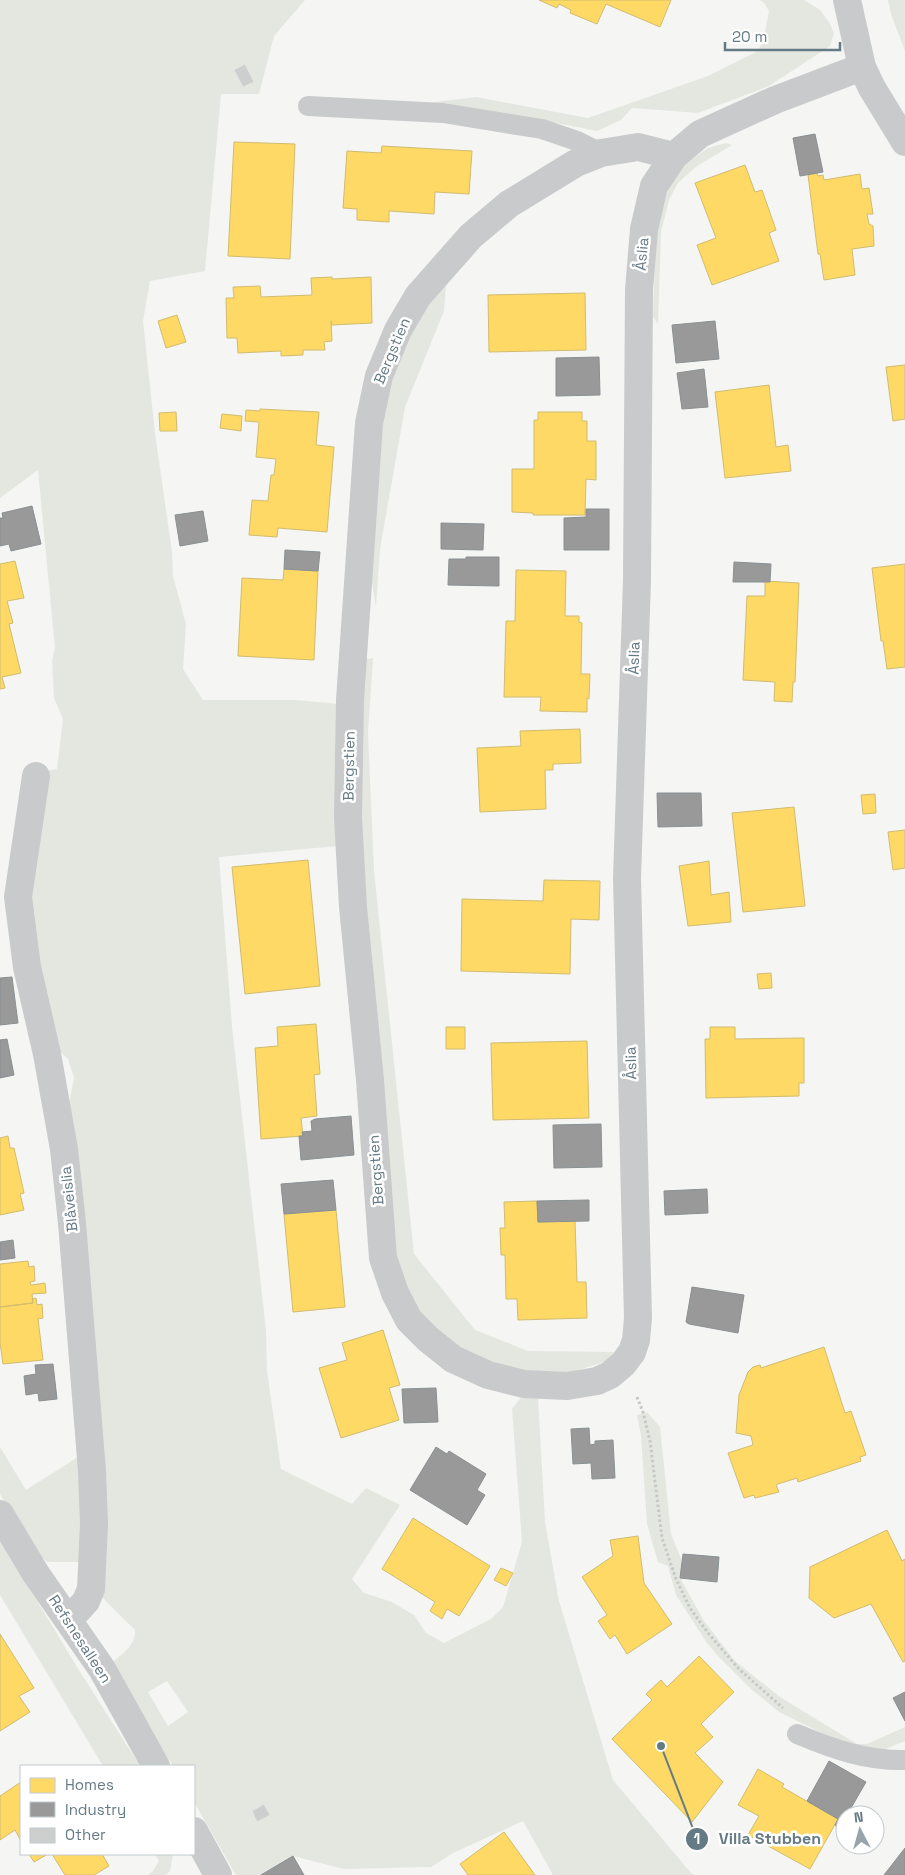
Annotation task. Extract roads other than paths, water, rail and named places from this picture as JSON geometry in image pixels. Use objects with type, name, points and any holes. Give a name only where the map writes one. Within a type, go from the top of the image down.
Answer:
[{"type":"street","points":[[848,0],[862,67],[872,88],[905,142]]},
{"type":"street","name":"Åslia","points":[[619,1367],[632,1352],[636,1340],[638,1318],[627,878],[637,580],[639,290],[644,229],[654,186],[674,156],[700,134],[775,100],[862,67]]},
{"type":"street","name":"Bergstien","points":[[619,1367],[597,1381],[567,1386],[524,1384],[488,1375],[453,1360],[428,1339],[409,1320],[394,1293],[383,1258],[370,1080],[353,907],[348,817],[351,680],[369,423],[379,376],[398,330],[418,296],[472,236],[509,204],[576,163],[601,153],[638,147],[674,156]]},
{"type":"street","name":"Blåveislia","points":[[36,776],[18,897],[27,967],[47,1054],[65,1158],[92,1471],[94,1524],[91,1589],[86,1601],[69,1620]]},
{"type":"street","name":"Refsnesalleen","points":[[0,1514],[36,1574],[102,1669],[155,1765]]},
{"type":"street","points":[[195,1833],[212,1873]]},
{"type":"lane","points":[[308,106],[443,112],[542,129],[577,141],[601,153]]},
{"type":"lane","points":[[797,1734],[836,1751],[886,1761],[905,1760]]},
{"type":"place","name":"Villa Stubben","points":[[661,1746]]}]
